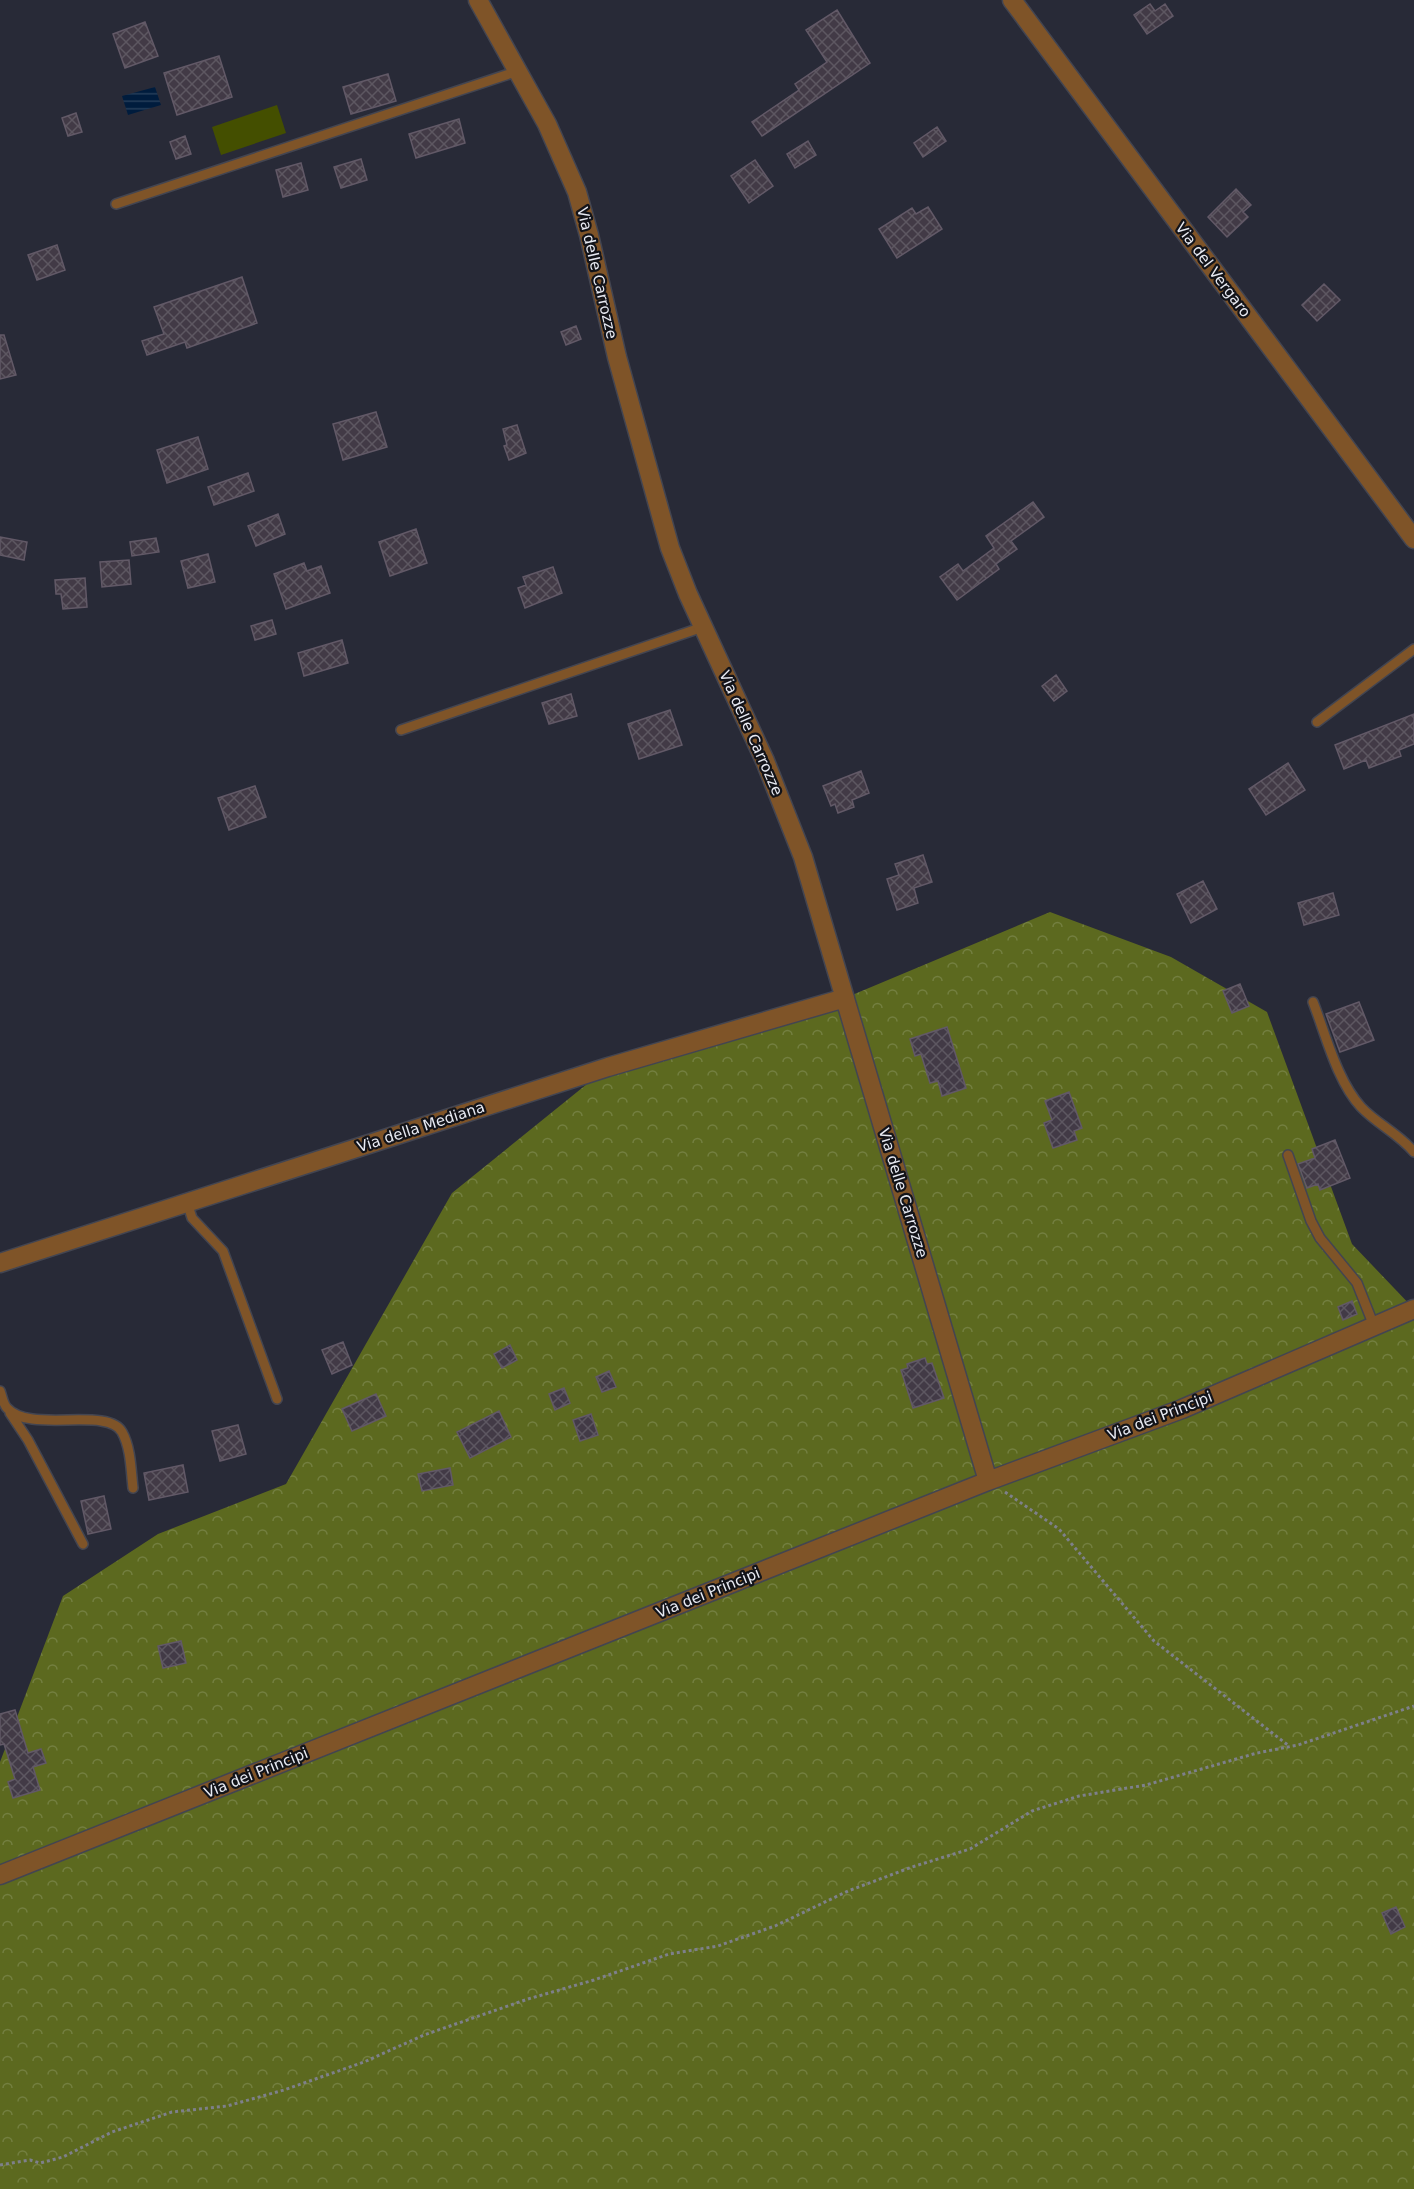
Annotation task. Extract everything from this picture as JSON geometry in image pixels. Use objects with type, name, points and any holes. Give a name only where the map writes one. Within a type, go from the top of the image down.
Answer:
[{"type":"street","name":"Via delle Carrozze","points":[[478,0],[547,124],[580,202],[617,357],[664,529],[681,578],[765,761],[816,898],[988,1481]]},
{"type":"street","name":"Via del Vergaro","points":[[1012,0],[1414,539]]},
{"type":"street","name":"Via della Mediana","points":[[0,1263],[608,1067],[845,998]]},
{"type":"street","name":"Via dei Principi","points":[[0,1875],[988,1481],[1182,1409],[1414,1309]]},
{"type":"lane","points":[[116,204],[518,71]]},
{"type":"lane","points":[[401,730],[704,627]]},
{"type":"lane","points":[[1317,722],[1414,649]]},
{"type":"lane","points":[[1313,1002],[1349,1091],[1369,1115],[1405,1142],[1414,1152]]},
{"type":"lane","points":[[1288,1155],[1311,1221],[1320,1238],[1357,1283],[1374,1326]]},
{"type":"lane","points":[[187,1202],[192,1218],[223,1251],[277,1399]]},
{"type":"lane","points":[[0,1391],[7,1408],[28,1440],[83,1544]]},
{"type":"lane","points":[[7,1408],[28,1418],[100,1421],[117,1426],[122,1431],[126,1444],[133,1488]]},
{"type":"path","points":[[988,1481],[1059,1529],[1154,1641],[1290,1746]]},
{"type":"path","points":[[0,2164],[30,2160],[40,2163],[63,2157],[112,2132],[172,2112],[227,2106],[284,2090],[363,2062],[424,2035],[528,1999],[594,1980],[669,1954],[718,1946],[775,1926],[848,1891],[912,1867],[970,1849],[1032,1811],[1079,1796],[1146,1785],[1290,1746],[1414,1707]]},
{"type":"green space","points":[[277,105],[286,133],[221,155],[212,127]]},
{"type":"green space","points":[[1050,912],[1171,957],[1267,1012],[1352,1244],[1414,1309],[1414,2189],[0,2189],[0,1762],[63,1596],[158,1534],[286,1484],[452,1193],[608,1067],[845,998]]},
{"type":"water","points":[[155,87],[161,105],[128,115],[122,96]]},
{"type":"building","points":[[1150,4],[1155,11],[1165,4],[1173,16],[1147,34],[1134,15]]},
{"type":"building","points":[[837,10],[870,63],[762,136],[752,122],[799,90],[795,84],[827,62],[806,30]]},
{"type":"building","points":[[145,22],[158,56],[125,68],[113,34]]},
{"type":"building","points":[[219,56],[232,97],[177,115],[164,73]]},
{"type":"building","points":[[388,74],[396,101],[351,114],[343,87]]},
{"type":"building","points":[[76,113],[82,132],[68,136],[62,118]]},
{"type":"building","points":[[459,119],[465,143],[416,158],[409,134]]},
{"type":"building","points":[[937,127],[946,141],[923,157],[914,143]]},
{"type":"building","points":[[185,136],[191,154],[176,159],[170,142]]},
{"type":"building","points":[[808,141],[816,155],[795,168],[787,154]]},
{"type":"building","points":[[361,159],[367,180],[341,188],[334,167]]},
{"type":"building","points":[[755,160],[773,186],[749,203],[731,176]]},
{"type":"building","points":[[301,163],[308,190],[283,197],[276,170]]},
{"type":"building","points":[[1236,189],[1251,205],[1243,212],[1248,217],[1227,237],[1208,217]]},
{"type":"building","points":[[928,207],[942,229],[897,258],[879,229],[912,208],[916,214]]},
{"type":"building","points":[[57,245],[65,270],[37,280],[28,255]]},
{"type":"building","points":[[242,277],[257,323],[187,348],[185,342],[147,355],[142,341],[164,334],[154,307]]},
{"type":"building","points":[[1324,284],[1340,300],[1317,321],[1302,305]]},
{"type":"building","points":[[576,326],[581,339],[566,345],[561,332]]},
{"type":"building","points":[[0,335],[4,335],[16,375],[0,379]]},
{"type":"building","points":[[376,412],[387,447],[343,460],[333,424]]},
{"type":"building","points":[[517,425],[526,453],[509,460],[504,446],[507,445],[503,429]]},
{"type":"building","points":[[198,437],[208,469],[167,483],[157,450]]},
{"type":"building","points":[[248,473],[254,491],[214,505],[208,487]]},
{"type":"building","points":[[1033,502],[1044,517],[1011,541],[1017,549],[996,564],[999,569],[957,600],[940,577],[958,564],[963,571],[994,548],[986,536]]},
{"type":"building","points":[[278,514],[285,534],[256,546],[248,526]]},
{"type":"building","points":[[416,529],[427,563],[390,576],[379,542]]},
{"type":"building","points":[[0,537],[27,542],[24,560],[0,555]]},
{"type":"building","points":[[156,538],[159,552],[132,556],[130,542]]},
{"type":"building","points":[[208,554],[215,582],[188,588],[181,561]]},
{"type":"building","points":[[129,560],[131,584],[102,587],[100,562]]},
{"type":"building","points":[[304,563],[307,571],[321,566],[330,593],[286,609],[274,574]]},
{"type":"building","points":[[553,567],[562,593],[525,608],[518,588],[526,585],[523,577]]},
{"type":"building","points":[[85,578],[87,607],[63,609],[61,594],[56,594],[55,580]]},
{"type":"building","points":[[272,620],[276,634],[255,640],[251,626]]},
{"type":"building","points":[[342,640],[348,663],[304,676],[298,653]]},
{"type":"building","points":[[1056,675],[1067,691],[1054,701],[1042,686]]},
{"type":"building","points":[[571,694],[577,716],[549,724],[542,703]]},
{"type":"building","points":[[670,710],[682,745],[639,759],[628,724]]},
{"type":"building","points":[[1414,714],[1414,744],[1399,750],[1401,756],[1369,768],[1366,760],[1344,769],[1335,745]]},
{"type":"building","points":[[1288,763],[1305,790],[1266,815],[1249,789]]},
{"type":"building","points":[[861,771],[869,793],[852,800],[854,807],[838,813],[835,804],[831,806],[823,786]]},
{"type":"building","points":[[255,786],[266,817],[229,830],[218,798]]},
{"type":"building","points":[[923,855],[932,882],[914,888],[918,903],[897,910],[887,879],[899,875],[895,864]]},
{"type":"building","points":[[1203,881],[1217,909],[1191,923],[1177,894]]},
{"type":"building","points":[[1333,893],[1339,915],[1304,925],[1298,903]]},
{"type":"building","points":[[1240,984],[1249,1006],[1232,1013],[1223,991]]},
{"type":"building","points":[[1359,1002],[1374,1040],[1340,1052],[1326,1014]]},
{"type":"building","points":[[947,1027],[966,1088],[942,1096],[938,1081],[930,1083],[921,1054],[915,1056],[910,1039]]},
{"type":"building","points":[[1069,1092],[1082,1128],[1074,1131],[1077,1140],[1053,1148],[1044,1123],[1052,1120],[1045,1101]]},
{"type":"building","points":[[1335,1140],[1350,1178],[1320,1190],[1318,1184],[1307,1188],[1298,1164],[1315,1158],[1312,1149]]},
{"type":"building","points":[[1352,1301],[1357,1314],[1343,1320],[1338,1307]]},
{"type":"building","points":[[343,1342],[352,1365],[332,1374],[322,1350]]},
{"type":"building","points":[[510,1345],[517,1360],[502,1368],[494,1354]]},
{"type":"building","points":[[925,1358],[927,1364],[932,1363],[944,1398],[913,1408],[901,1370],[908,1368],[907,1364]]},
{"type":"building","points":[[609,1371],[616,1387],[602,1392],[596,1377]]},
{"type":"building","points":[[564,1388],[570,1403],[555,1410],[549,1394]]},
{"type":"building","points":[[376,1394],[386,1416],[352,1431],[342,1409]]},
{"type":"building","points":[[499,1411],[511,1437],[470,1458],[457,1432]]},
{"type":"building","points":[[591,1414],[598,1435],[580,1441],[573,1420]]},
{"type":"building","points":[[238,1425],[246,1454],[220,1461],[212,1431]]},
{"type":"building","points":[[183,1465],[188,1492],[149,1500],[144,1473]]},
{"type":"building","points":[[450,1468],[453,1485],[422,1491],[418,1474]]},
{"type":"building","points":[[104,1496],[111,1529],[88,1534],[81,1501]]},
{"type":"building","points":[[181,1641],[186,1663],[163,1668],[158,1646]]},
{"type":"building","points":[[15,1710],[28,1753],[41,1749],[46,1763],[33,1767],[40,1790],[13,1798],[8,1782],[15,1779],[4,1744],[0,1745],[0,1714]]},
{"type":"building","points":[[1396,1907],[1405,1927],[1391,1934],[1382,1913]]}]
